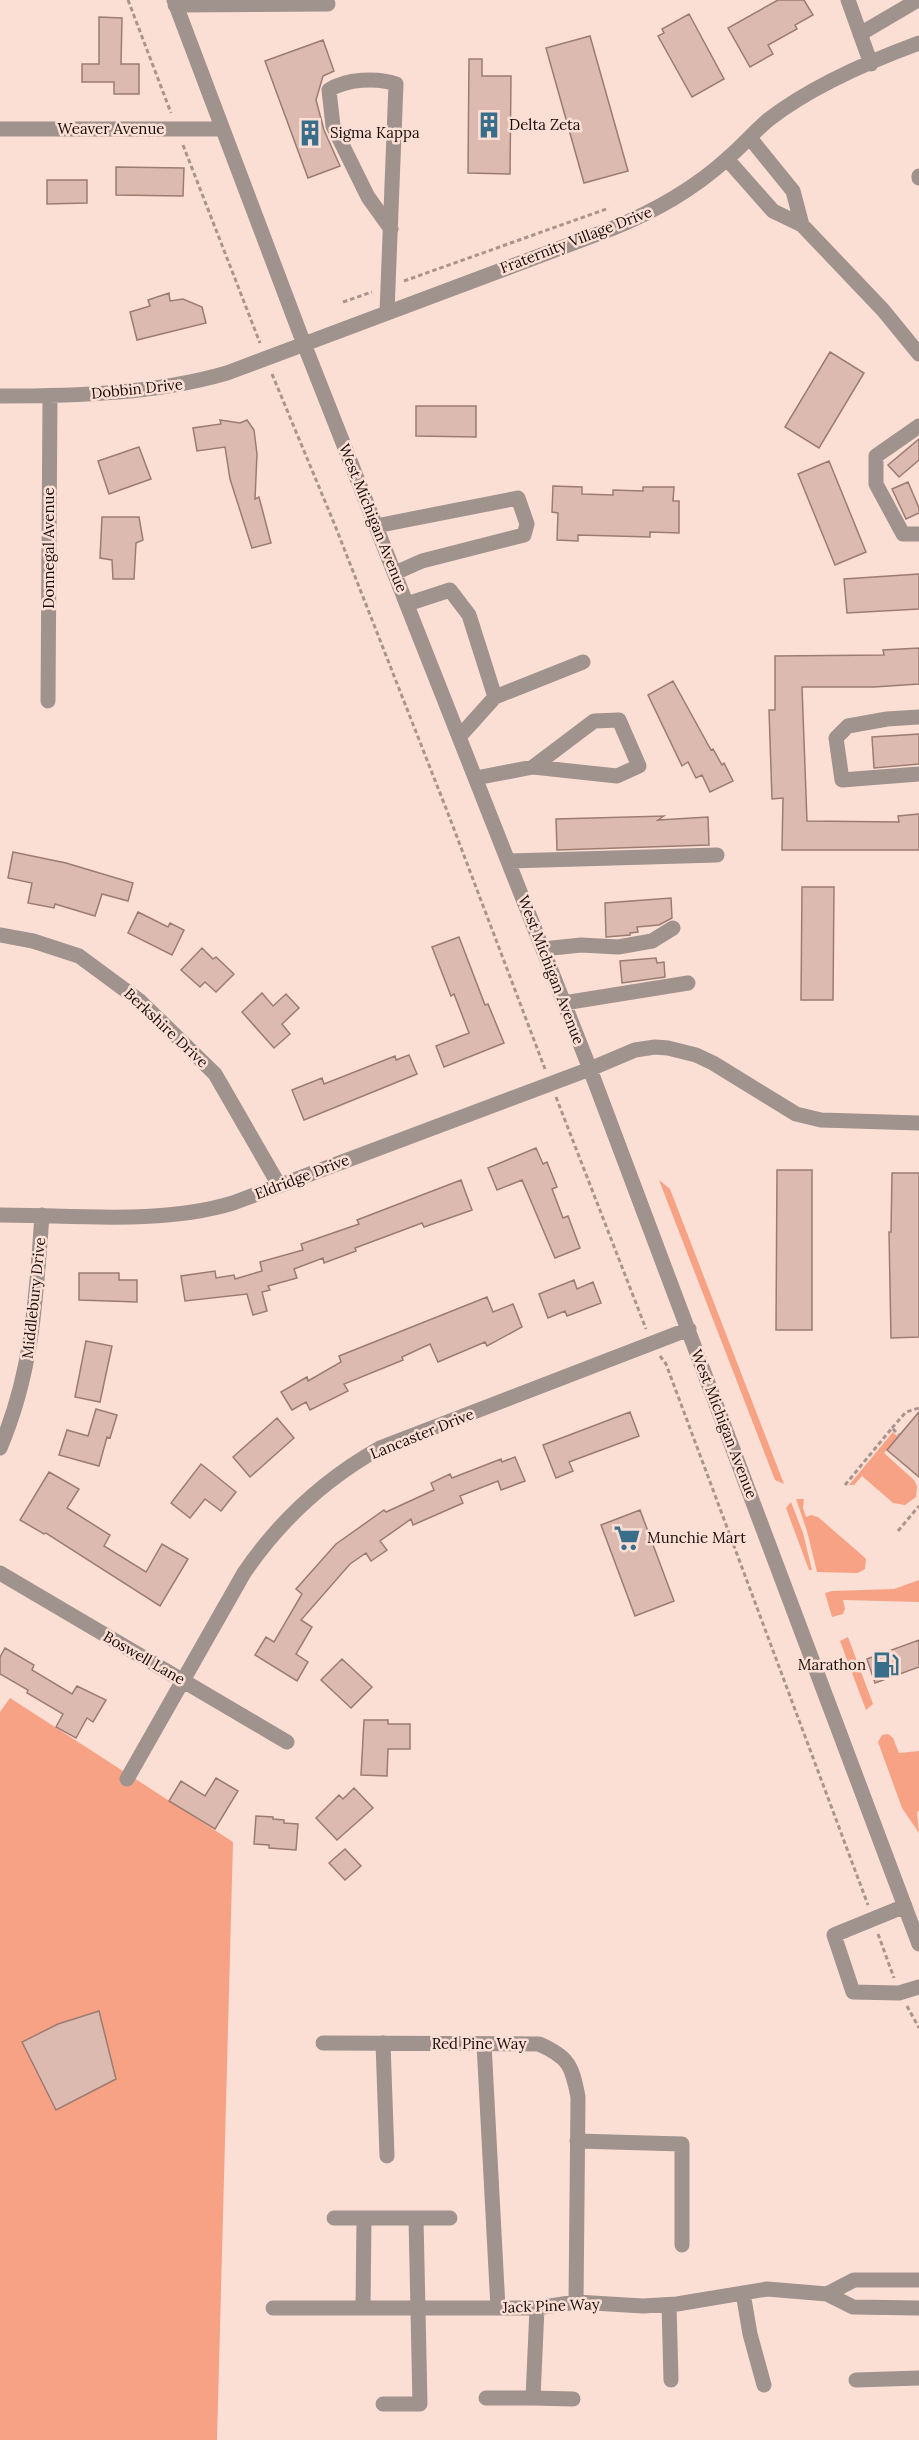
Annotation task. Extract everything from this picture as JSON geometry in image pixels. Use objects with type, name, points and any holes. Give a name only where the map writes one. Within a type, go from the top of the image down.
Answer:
[{"type":"street","points":[[848,0],[871,64]]},
{"type":"street","points":[[860,34],[918,0]]},
{"type":"street","points":[[174,2],[328,4]]},
{"type":"street","name":"West Michigan Avenue","points":[[174,2],[304,344],[590,1069],[919,1944]]},
{"type":"street","name":"Fraternity Village Drive","points":[[304,344],[650,213],[685,192],[727,159],[768,120],[797,101],[830,82],[919,43]]},
{"type":"street","points":[[387,312],[391,230],[396,84],[383,79],[337,84],[329,90],[333,126],[368,197],[391,230]]},
{"type":"street","name":"Weaver Avenue","points":[[0,129],[222,129]]},
{"type":"street","points":[[750,138],[794,191],[802,225]]},
{"type":"street","points":[[727,159],[773,211],[802,225],[883,310],[919,354]]},
{"type":"street","name":"Dobbin Drive","points":[[0,396],[50,396],[189,384],[304,344]]},
{"type":"street","name":"Donnegal Avenue","points":[[48,701],[50,396]]},
{"type":"street","points":[[919,426],[876,456],[876,484],[903,534],[919,534]]},
{"type":"street","points":[[376,526],[518,498],[527,524],[524,535],[422,561],[395,573]]},
{"type":"street","points":[[408,604],[450,590],[469,615],[495,697]]},
{"type":"street","points":[[460,736],[495,697],[583,662]]},
{"type":"street","points":[[919,717],[887,719],[848,726],[836,738],[842,780],[919,774]]},
{"type":"street","points":[[476,778],[533,767],[617,776],[639,766],[619,720],[594,721],[533,767]]},
{"type":"street","points":[[509,861],[717,855]]},
{"type":"street","points":[[543,949],[581,945],[618,947],[652,941],[673,928]]},
{"type":"street","name":"Berkshire Drive","points":[[0,935],[33,941],[79,956],[140,1001],[215,1074],[279,1185]]},
{"type":"street","points":[[564,1003],[688,983]]},
{"type":"street","name":"Eldridge Drive","points":[[0,1215],[114,1217],[203,1212],[590,1069],[635,1050],[655,1047],[696,1055],[796,1114],[821,1120],[919,1124]]},
{"type":"street","name":"Middlebury Drive","points":[[0,1448],[16,1410],[28,1364],[34,1324],[42,1215]]},
{"type":"street","name":"Lancaster Drive","points":[[127,1779],[244,1573],[263,1545],[305,1501],[352,1464],[380,1448],[689,1329]]},
{"type":"street","name":"Boswell Lane","points":[[0,1573],[287,1742]]},
{"type":"street","points":[[905,1906],[834,1935],[853,1992],[899,1993],[919,1987]]},
{"type":"street","name":"Red Pine Way","points":[[323,2043],[539,2044],[560,2053],[573,2074],[578,2097],[576,2302]]},
{"type":"street","points":[[383,2043],[387,2156]]},
{"type":"street","points":[[484,2044],[498,2308]]},
{"type":"street","points":[[577,2141],[682,2145],[682,2245]]},
{"type":"street","points":[[334,2218],[450,2218]]},
{"type":"street","points":[[363,2308],[364,2218]]},
{"type":"street","points":[[383,2404],[420,2404],[416,2218]]},
{"type":"street","points":[[828,2294],[854,2280],[919,2280]]},
{"type":"street","name":"Jack Pine Way","points":[[273,2308],[537,2308],[576,2302],[643,2306],[669,2305],[767,2289],[828,2294],[854,2307],[919,2308]]},
{"type":"street","points":[[743,2293],[750,2334],[764,2385]]},
{"type":"street","points":[[669,2305],[671,2380]]},
{"type":"street","points":[[533,2398],[537,2308]]},
{"type":"street","points":[[856,2380],[919,2378]]},
{"type":"street","points":[[486,2398],[573,2399]]},
{"type":"path","points":[[128,0],[266,358],[334,523],[453,826],[550,1084],[652,1343],[666,1364],[899,1993],[919,2028]]},
{"type":"path","points":[[343,302],[609,208]]},
{"type":"path","points":[[845,1485],[906,1412],[919,1408]]},
{"type":"path","points":[[892,1428],[899,1435]]},
{"type":"path","points":[[898,1531],[919,1506]]},
{"type":"shaded area","points":[[659,1180],[670,1189],[784,1484],[775,1480]]},
{"type":"shaded area","points":[[893,1432],[898,1437],[884,1453],[914,1480],[917,1486],[916,1497],[905,1505],[893,1503],[862,1476],[854,1485],[849,1485]]},
{"type":"shaded area","points":[[796,1499],[804,1499],[803,1508],[806,1517],[811,1515],[818,1517],[866,1559],[865,1569],[858,1573],[817,1572]]},
{"type":"shaded area","points":[[791,1502],[803,1533],[812,1570],[809,1570],[786,1508]]},
{"type":"shaded area","points":[[919,1580],[919,1602],[843,1600],[845,1609],[843,1614],[832,1617],[825,1593],[894,1589]]},
{"type":"shaded area","points":[[848,1637],[873,1704],[866,1710],[840,1641]]},
{"type":"shaded area","points":[[10,1698],[233,1842],[217,2440],[0,2440],[0,1712]]},
{"type":"shaded area","points":[[888,1734],[893,1738],[899,1753],[919,1751],[919,1811],[917,1812],[919,1833],[902,1808],[878,1742],[882,1735]]},
{"type":"building","points":[[778,0],[804,0],[813,15],[795,25],[797,29],[768,45],[773,54],[750,67],[728,28]]},
{"type":"building","points":[[689,14],[724,79],[692,97],[658,36],[664,33],[662,29]]},
{"type":"building","points":[[99,17],[122,18],[121,64],[139,64],[139,94],[114,94],[114,82],[82,82],[82,64],[99,64]]},
{"type":"building","points":[[590,36],[628,171],[584,183],[546,48]]},
{"type":"building","name":"Sigma Kappa","points":[[323,40],[334,71],[323,76],[316,100],[324,130],[340,166],[308,178],[265,61]]},
{"type":"building","name":"Delta Zeta","points":[[469,59],[482,59],[482,76],[511,76],[510,174],[468,173]]},
{"type":"building","points":[[116,167],[184,168],[183,196],[116,195]]},
{"type":"building","points":[[47,180],[87,180],[87,203],[47,204]]},
{"type":"building","points":[[169,293],[170,301],[183,299],[202,307],[206,323],[137,340],[130,312],[150,306],[148,300]]},
{"type":"building","points":[[830,352],[864,373],[819,448],[785,427]]},
{"type":"building","points":[[416,406],[476,406],[476,437],[416,436]]},
{"type":"building","points":[[220,420],[240,423],[247,420],[254,430],[257,454],[255,499],[259,497],[271,543],[252,548],[230,479],[225,447],[197,451],[193,428],[221,424]]},
{"type":"building","points":[[919,439],[919,460],[899,477],[888,465]]},
{"type":"building","points":[[139,447],[151,479],[109,494],[98,461]]},
{"type":"building","points":[[829,461],[866,552],[835,565],[798,474]]},
{"type":"building","points":[[908,482],[919,513],[906,519],[892,489]]},
{"type":"building","points":[[553,486],[582,487],[582,494],[613,495],[613,490],[643,491],[643,487],[674,487],[673,501],[679,501],[679,533],[650,532],[650,537],[578,535],[578,541],[557,540],[558,513],[552,512]]},
{"type":"building","points":[[102,517],[139,517],[143,540],[136,543],[134,579],[113,579],[112,560],[100,558]]},
{"type":"building","points":[[919,574],[919,609],[847,613],[844,579]]},
{"type":"building","points":[[919,648],[919,684],[874,687],[802,687],[807,821],[899,822],[898,816],[919,814],[919,850],[782,850],[783,798],[772,799],[769,710],[775,710],[775,656],[884,655],[883,650]]},
{"type":"building","points":[[673,681],[711,750],[713,749],[722,765],[724,763],[733,781],[710,792],[702,775],[696,778],[688,762],[682,766],[648,695]]},
{"type":"building","points":[[919,734],[919,764],[874,768],[872,737]]},
{"type":"building","points":[[664,816],[658,820],[708,817],[709,845],[557,850],[556,819]]},
{"type":"building","points":[[13,852],[66,863],[133,883],[128,901],[102,894],[95,916],[55,904],[54,908],[28,903],[32,883],[8,878]]},
{"type":"building","points":[[802,887],[834,887],[833,1000],[801,1000]]},
{"type":"building","points":[[671,898],[672,918],[659,925],[637,927],[638,932],[630,933],[630,935],[606,937],[605,903]]},
{"type":"building","points":[[138,912],[168,927],[170,923],[184,930],[172,955],[128,933]]},
{"type":"building","points":[[459,937],[485,1005],[488,1004],[504,1043],[444,1067],[436,1046],[469,1033],[454,994],[451,996],[432,947]]},
{"type":"building","points":[[202,948],[213,959],[216,957],[234,974],[216,992],[205,982],[200,987],[181,970]]},
{"type":"building","points":[[656,958],[657,963],[664,962],[665,977],[622,983],[620,961]]},
{"type":"building","points":[[262,993],[273,1006],[286,994],[299,1008],[282,1024],[290,1034],[274,1048],[242,1012]]},
{"type":"building","points":[[409,1055],[417,1074],[304,1120],[292,1090],[322,1078],[324,1084],[395,1056],[396,1060]]},
{"type":"building","points":[[536,1148],[543,1164],[547,1162],[557,1187],[552,1189],[563,1218],[568,1216],[580,1248],[555,1258],[522,1180],[497,1190],[488,1168]]},
{"type":"building","points":[[777,1170],[812,1170],[812,1330],[776,1330]]},
{"type":"building","points":[[892,1173],[919,1173],[919,1337],[891,1338],[889,1232],[891,1232]]},
{"type":"building","points":[[461,1180],[472,1210],[424,1227],[422,1223],[355,1248],[356,1251],[324,1263],[323,1258],[294,1269],[297,1278],[268,1286],[270,1290],[262,1292],[267,1311],[253,1315],[247,1294],[185,1301],[181,1276],[215,1271],[216,1278],[234,1275],[235,1279],[262,1271],[260,1262],[303,1250],[301,1244],[359,1224],[357,1220]]},
{"type":"building","points":[[79,1273],[119,1273],[119,1280],[137,1280],[137,1302],[79,1300]]},
{"type":"building","points":[[574,1280],[577,1289],[593,1282],[601,1303],[567,1316],[565,1311],[548,1318],[539,1294]]},
{"type":"building","points":[[487,1297],[493,1312],[513,1304],[522,1327],[487,1346],[485,1342],[438,1362],[430,1344],[402,1357],[403,1360],[344,1384],[348,1391],[310,1410],[306,1402],[292,1410],[281,1392],[307,1377],[308,1381],[341,1362],[339,1356]]},
{"type":"building","points":[[86,1341],[112,1346],[100,1402],[75,1397]]},
{"type":"building","points":[[96,1409],[117,1415],[110,1438],[107,1437],[99,1466],[59,1455],[67,1430],[88,1436]]},
{"type":"building","points":[[630,1412],[639,1436],[569,1462],[573,1471],[556,1478],[543,1445]]},
{"type":"building","points":[[919,1412],[919,1477],[887,1450]]},
{"type":"building","points":[[277,1418],[294,1438],[250,1477],[233,1457]]},
{"type":"building","points":[[515,1457],[525,1481],[501,1490],[498,1481],[460,1496],[463,1503],[413,1525],[411,1519],[380,1541],[387,1550],[371,1561],[366,1553],[350,1564],[301,1620],[312,1627],[296,1654],[308,1662],[297,1681],[255,1655],[266,1637],[274,1642],[302,1594],[296,1589],[336,1544],[384,1510],[386,1512],[434,1490],[431,1483],[450,1474],[452,1478],[501,1459],[502,1462]]},
{"type":"building","points":[[201,1464],[236,1492],[221,1511],[205,1499],[190,1518],[171,1503]]},
{"type":"building","points":[[49,1472],[79,1489],[67,1508],[110,1535],[104,1546],[146,1572],[162,1544],[188,1559],[160,1606],[46,1533],[20,1520]]},
{"type":"building","points":[[640,1510],[674,1601],[635,1616],[601,1525]]},
{"type":"building","name":"Marathon","points":[[919,1640],[919,1667],[875,1683],[867,1659]]},
{"type":"building","points":[[5,1648],[34,1665],[32,1670],[72,1694],[77,1686],[106,1700],[93,1722],[87,1718],[76,1738],[56,1727],[63,1714],[0,1674],[0,1657]]},
{"type":"building","points":[[342,1659],[372,1687],[351,1708],[321,1680]]},
{"type":"building","points":[[364,1720],[388,1720],[388,1724],[410,1724],[410,1749],[388,1749],[387,1776],[361,1775]]},
{"type":"building","points":[[216,1778],[238,1791],[215,1829],[169,1801],[181,1781],[205,1796]]},
{"type":"building","points":[[354,1788],[373,1808],[337,1840],[316,1818],[339,1795],[343,1799]]},
{"type":"building","points":[[256,1816],[273,1817],[273,1819],[284,1820],[284,1823],[298,1824],[296,1850],[269,1848],[269,1845],[254,1844]]},
{"type":"building","points":[[345,1849],[361,1866],[345,1880],[329,1863]]},
{"type":"building","points":[[99,2011],[116,2079],[56,2110],[22,2042],[58,2024]]},
{"type":"place","name":"Delta Zeta","points":[[489,125]]},
{"type":"place","name":"Sigma Kappa","points":[[310,133]]},
{"type":"place","name":"Munchie Mart","points":[[627,1538]]},
{"type":"place","name":"Marathon","points":[[886,1665]]}]
